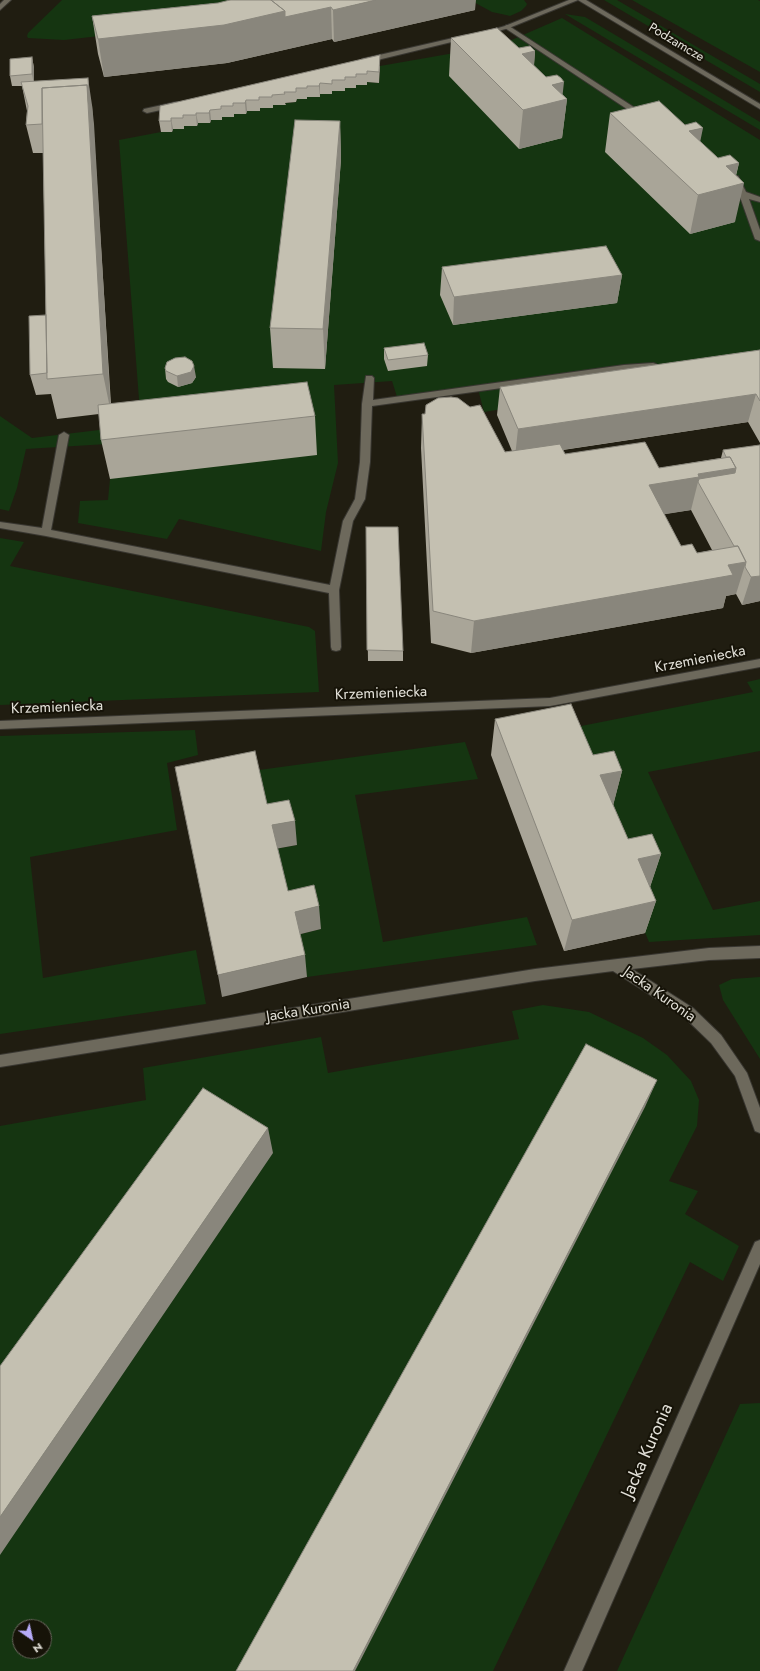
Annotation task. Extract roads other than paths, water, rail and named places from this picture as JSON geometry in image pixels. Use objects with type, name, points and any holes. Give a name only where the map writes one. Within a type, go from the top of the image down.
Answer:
[{"type":"street","points":[[0,8],[8,0]]},
{"type":"street","points":[[357,63],[507,27],[575,0]]},
{"type":"street","name":"Podzamcze","points":[[581,0],[760,107]]},
{"type":"street","points":[[507,27],[650,120]]},
{"type":"street","points":[[147,111],[184,102]]},
{"type":"street","points":[[730,171],[743,194],[759,239]]},
{"type":"street","points":[[743,194],[760,200]]},
{"type":"street","points":[[367,404],[624,368],[663,366]]},
{"type":"street","points":[[336,648],[334,590],[348,521],[360,499],[366,462],[369,378]]},
{"type":"street","points":[[46,532],[64,435]]},
{"type":"street","points":[[0,525],[46,532],[334,590]]},
{"type":"street","name":"Krzemieniecka","points":[[0,725],[550,702],[760,663]]},
{"type":"street","name":"Jacka Kuronia","points":[[0,1061],[535,975],[709,954],[760,952]]},
{"type":"street","name":"Jacka Kuronia","points":[[616,966],[688,1012],[716,1039],[740,1073],[760,1126]]},
{"type":"street","name":"Jacka Kuronia","points":[[573,1671],[760,1247]]}]
